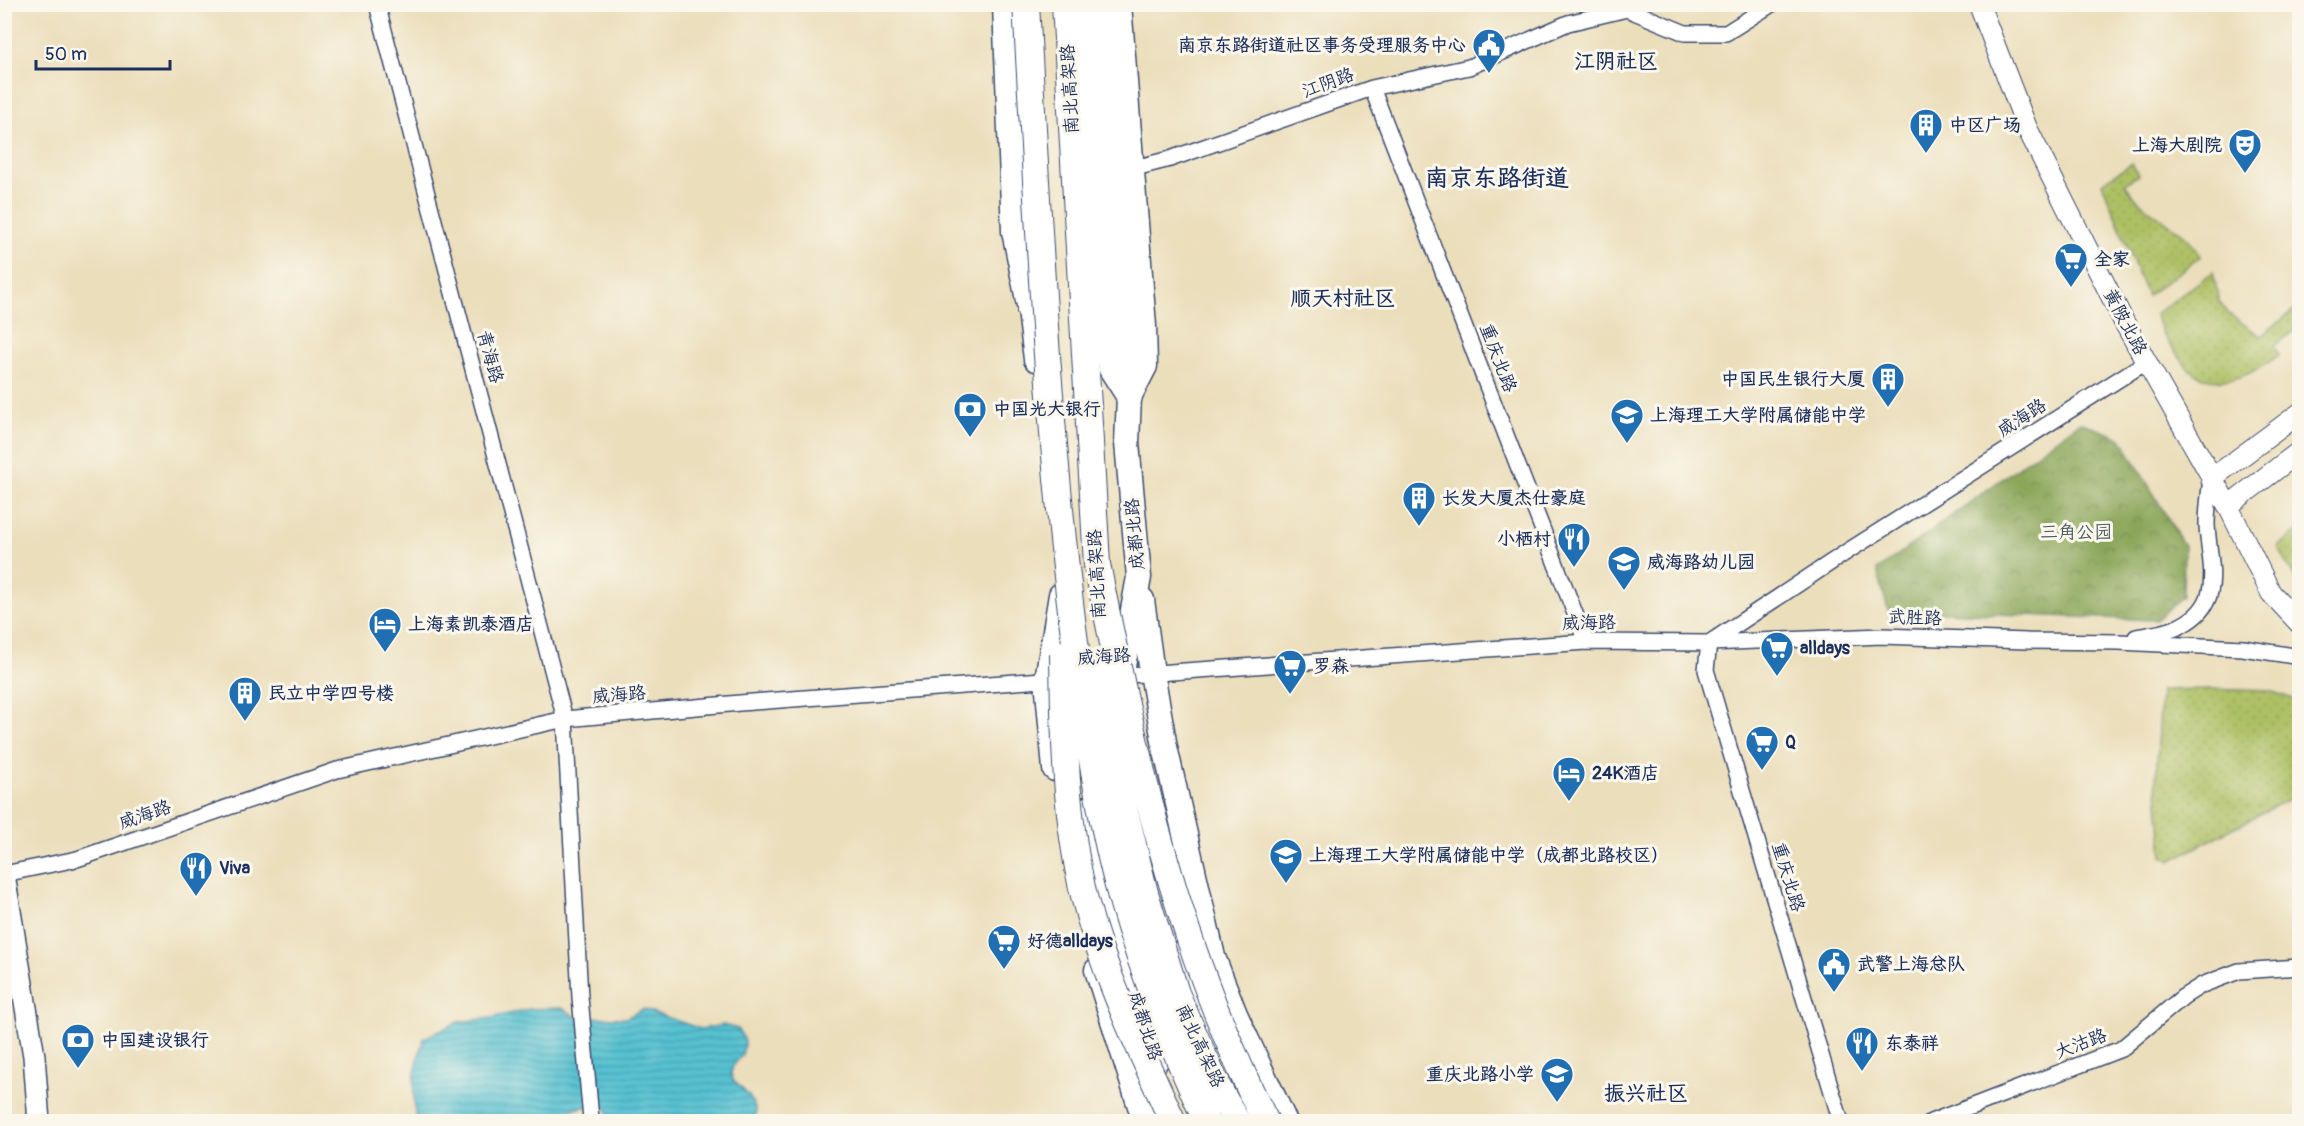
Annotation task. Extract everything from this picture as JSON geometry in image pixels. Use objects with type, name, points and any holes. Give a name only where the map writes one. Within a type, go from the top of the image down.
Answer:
[{"type":"highway","points":[[1015,4],[1029,209],[1030,310]]},
{"type":"highway","name":"南北高架路","points":[[1027,4],[1048,361],[1062,537],[1086,725],[1106,833],[1121,897],[1172,1046],[1207,1122]]},
{"type":"highway","name":"南北高架路","points":[[1065,4],[1100,650],[1114,767],[1145,892],[1176,993],[1215,1082],[1237,1122]]},
{"type":"highway","points":[[1098,4],[1129,397]]},
{"type":"highway","points":[[1062,537],[1065,736],[1070,809],[1078,870],[1092,924],[1115,994],[1173,1122]]},
{"type":"highway","points":[[1097,564],[1125,709],[1183,918],[1215,1011],[1266,1122]]},
{"type":"main road","points":[[1005,4],[1014,231],[1030,310]]},
{"type":"main road","name":"成都北路","points":[[1027,4],[1050,260],[1030,310],[1061,595],[1074,678],[1080,751],[1095,842],[1125,964],[1152,1052],[1180,1122]]},
{"type":"main road","points":[[1078,4],[1097,261],[1111,369],[1129,397],[1145,366],[1144,326],[1119,4]]},
{"type":"main road","name":"成都北路","points":[[1129,397],[1127,442],[1139,577],[1121,675],[1162,893],[1180,963],[1246,1122]]},
{"type":"main road","points":[[1139,577],[1152,673],[1186,844],[1213,957],[1235,1014],[1285,1122]]},
{"type":"main road","points":[[1061,595],[1047,679],[1064,844],[1109,1014],[1145,1122]]},
{"type":"main road","points":[[1064,844],[1080,751]]},
{"type":"main road","points":[[4,875],[34,1056],[39,1122]]},
{"type":"main road","points":[[1204,1025],[1220,975]]},
{"type":"main road","points":[[1109,1014],[1152,1052]]},
{"type":"street","name":"青海路","points":[[377,4],[565,719],[580,997],[590,1117]]},
{"type":"street","name":"江阴路","points":[[1131,169],[1170,159],[1372,88],[1469,67],[1568,23],[1627,9],[1685,33],[1726,33],[1773,4]]},
{"type":"street","name":"黄陂北路","points":[[1979,4],[2026,128],[2146,362],[2228,506],[2271,593],[2300,624]]},
{"type":"street","name":"重庆北路","points":[[1372,88],[1586,642]]},
{"type":"street","name":"威海路","points":[[4,875],[77,859],[337,770],[565,719],[1047,679],[1586,642],[1709,643],[1848,551],[2146,362]]},
{"type":"street","points":[[2211,479],[2300,413]]},
{"type":"street","points":[[2228,506],[2300,451]]},
{"type":"street","name":"武胜路","points":[[2119,642],[2179,628],[2195,617],[2209,599],[2213,577],[2208,527],[2211,479]]},
{"type":"street","name":"武胜路","points":[[1709,643],[1882,636],[2119,642],[2243,648],[2300,657]]},
{"type":"street","name":"重庆北路","points":[[1709,643],[1706,670],[1841,1122]]},
{"type":"street","name":"大沽路","points":[[1931,1122],[2121,1049],[2183,997],[2202,985],[2239,971],[2300,967]]},
{"type":"green space","points":[[2132,163],[2138,175],[2125,184],[2151,211],[2186,236],[2201,256],[2147,296],[2102,183]]},
{"type":"green space","points":[[2213,272],[2219,301],[2229,314],[2261,336],[2299,306],[2299,328],[2274,346],[2279,355],[2247,374],[2224,380],[2212,380],[2200,376],[2187,367],[2162,333],[2156,313]]},
{"type":"green space","name":"三角公园","points":[[2080,422],[2121,438],[2184,546],[2183,596],[2156,620],[1888,610],[1877,570]]},
{"type":"green space","points":[[2299,530],[2299,586],[2278,547]]},
{"type":"green space","points":[[2161,690],[2270,691],[2299,701],[2299,794],[2170,861],[2163,856],[2156,781]]},
{"type":"water","points":[[563,1008],[576,1017],[626,1018],[643,1009],[701,1029],[723,1025],[738,1029],[745,1041],[742,1055],[733,1066],[731,1073],[733,1080],[749,1096],[756,1110],[756,1121],[611,1121],[605,1107],[600,1104],[555,1113],[534,1121],[416,1121],[414,1079],[424,1038],[458,1022],[491,1018],[529,1009]]},
{"type":"place","name":"南京东路街道社区事务受理服务中心","points":[[1489,74]]},
{"type":"place","name":"中区广场","points":[[1926,154]]},
{"type":"place","name":"上海大剧院","points":[[2245,174]]},
{"type":"place","name":"全家","points":[[2071,288]]},
{"type":"place","name":"中国民生银行大厦","points":[[1888,408]]},
{"type":"place","name":"中国光大银行","points":[[970,438]]},
{"type":"place","name":"上海理工大学附属储能中学","points":[[1627,444]]},
{"type":"place","name":"长发大厦杰仕豪庭","points":[[1419,527]]},
{"type":"place","name":"小栖村","points":[[1574,568]]},
{"type":"place","name":"威海路幼儿园","points":[[1624,591]]},
{"type":"place","name":"上海素凯泰酒店","points":[[385,653]]},
{"type":"place","name":"alldays","points":[[1777,677]]},
{"type":"place","name":"罗森","points":[[1290,695]]},
{"type":"place","name":"民立中学四号楼","points":[[245,722]]},
{"type":"place","name":"Q","points":[[1762,771]]},
{"type":"place","name":"24K酒店","points":[[1569,802]]},
{"type":"place","name":"上海理工大学附属储能中学（成都北路校区）","points":[[1286,884]]},
{"type":"place","name":"Viva","points":[[196,897]]},
{"type":"place","name":"好德alldays","points":[[1004,970]]},
{"type":"place","name":"武警上海总队","points":[[1834,993]]},
{"type":"place","name":"中国建设银行","points":[[78,1069]]},
{"type":"place","name":"东泰祥","points":[[1862,1072]]},
{"type":"place","name":"重庆北路小学","points":[[1557,1103]]},
{"type":"district","name":"江阴社区","points":[[1616,61]]},
{"type":"district","name":"南京东路街道","points":[[1497,178]]},
{"type":"district","name":"顺天村社区","points":[[1343,298]]},
{"type":"district","name":"振兴社区","points":[[1646,1093]]}]
